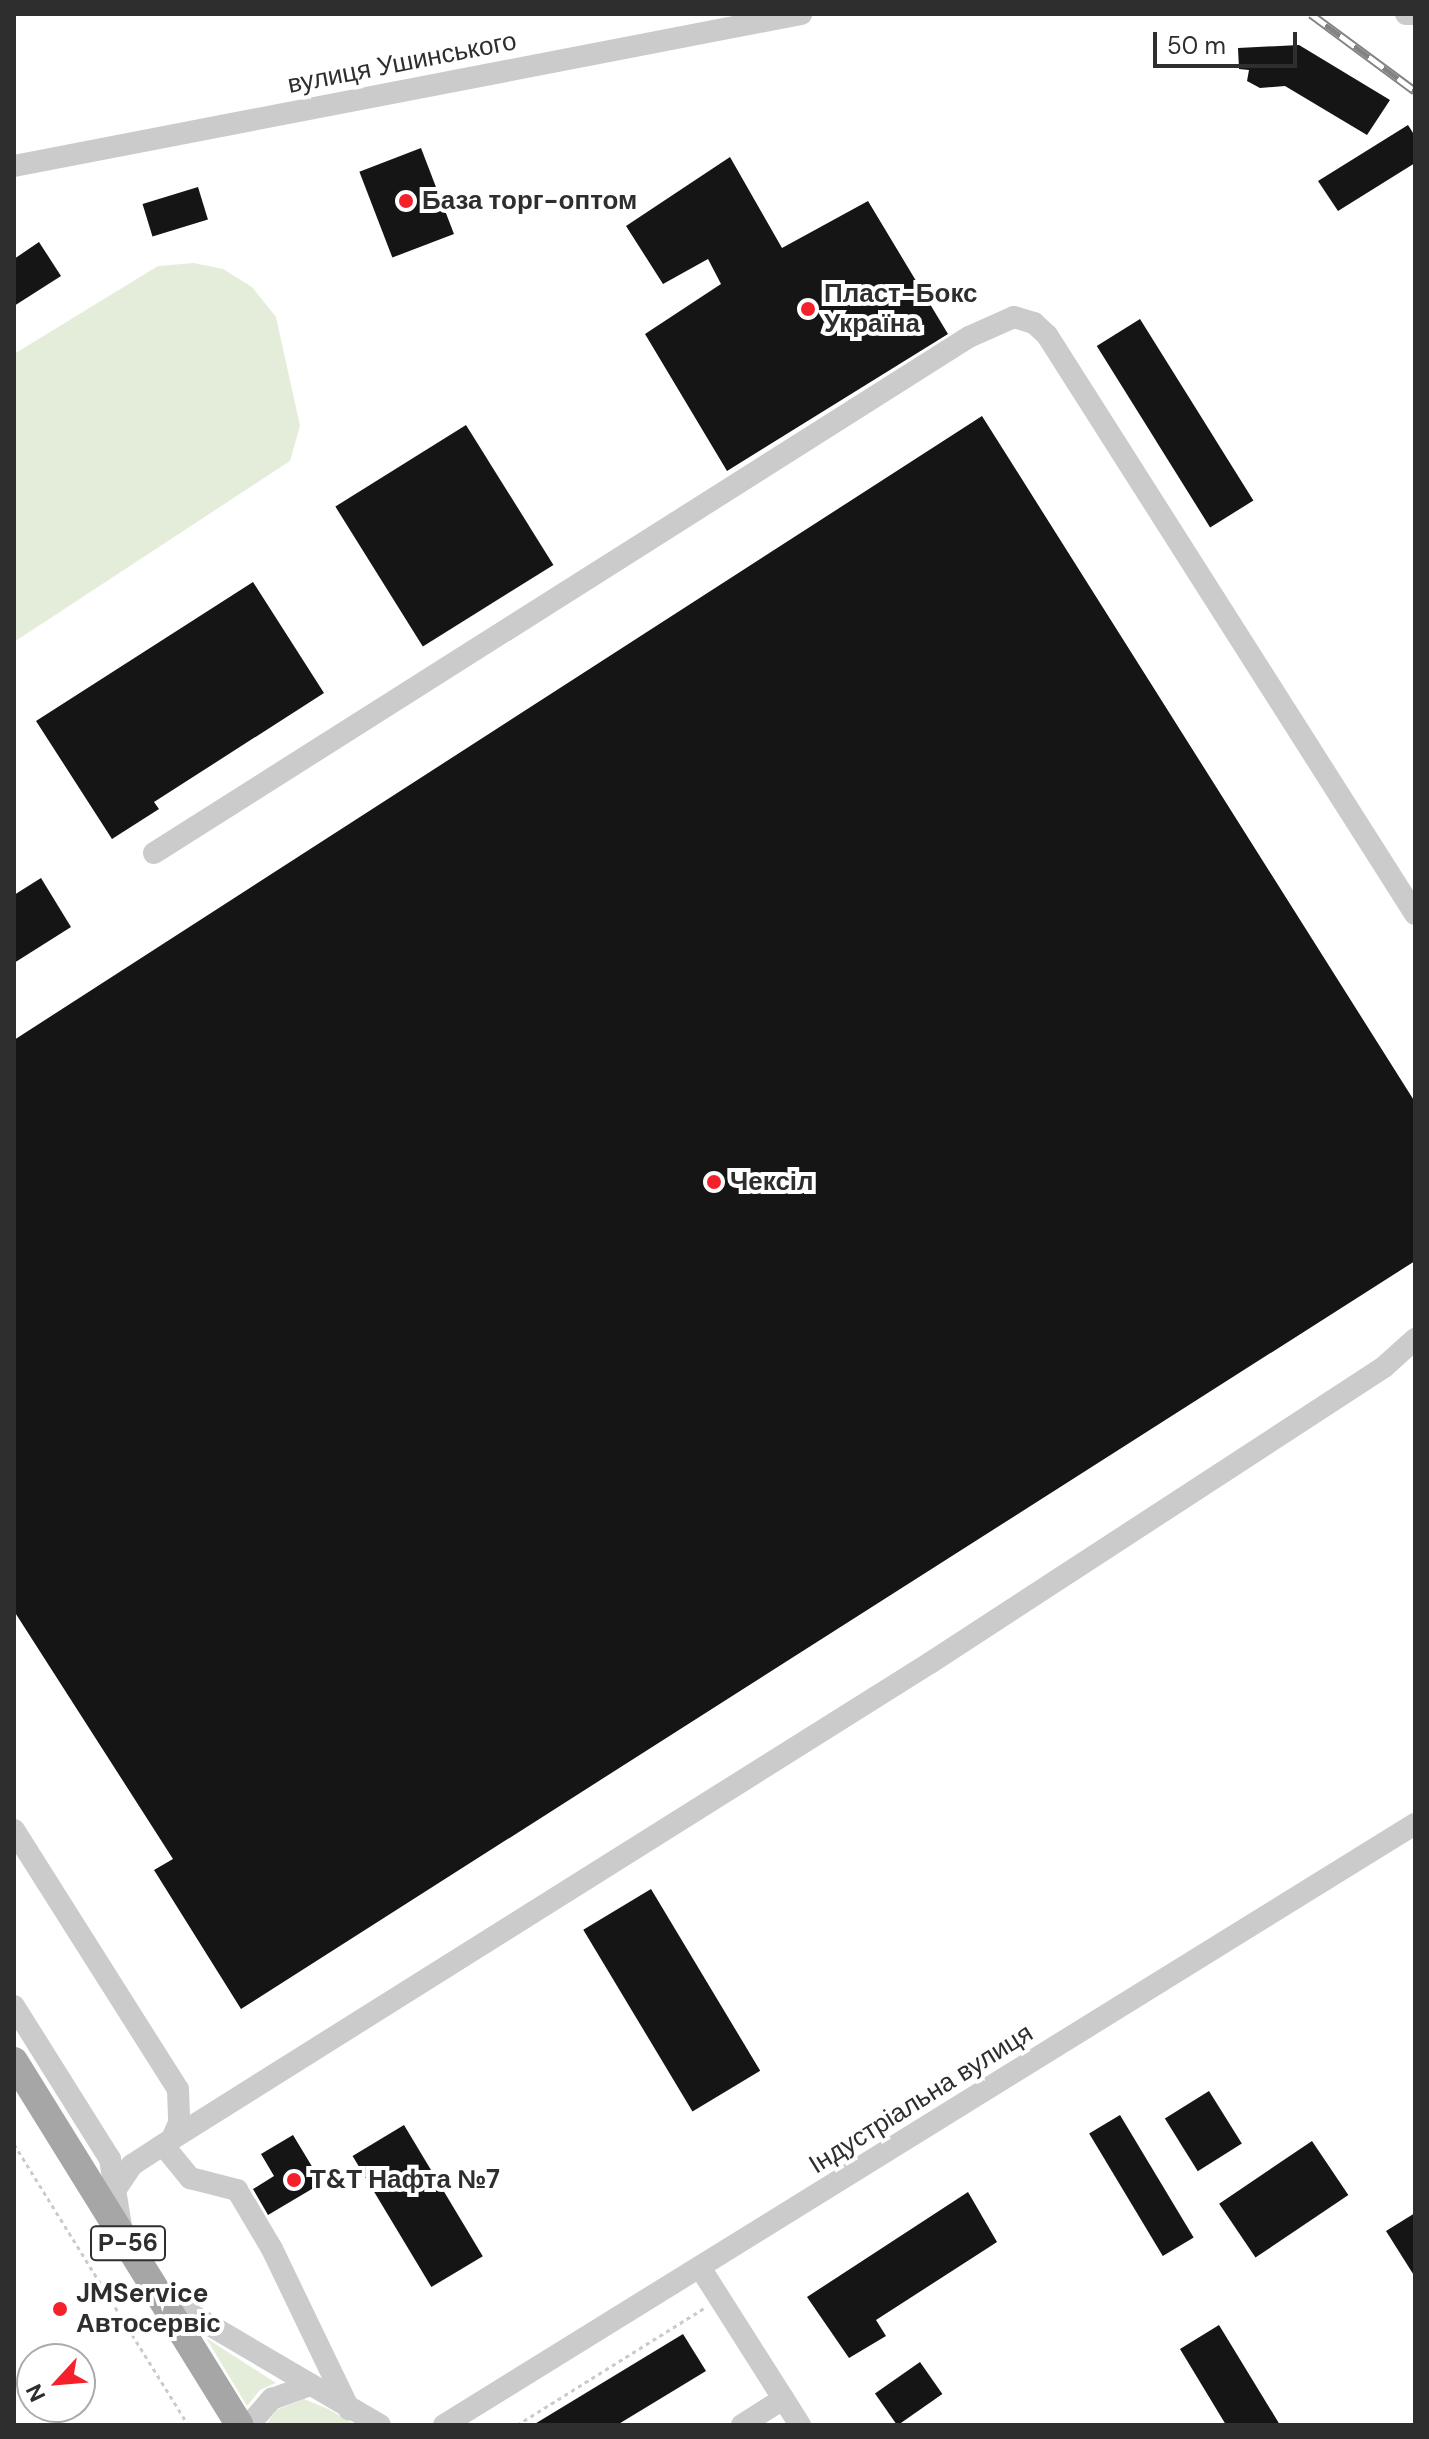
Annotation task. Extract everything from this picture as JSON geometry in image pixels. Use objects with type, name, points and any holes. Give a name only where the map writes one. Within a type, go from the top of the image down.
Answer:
[{"type":"main road","name":"Р-56","points":[[14,2061],[240,2425]]},
{"type":"street","name":"вулиця Ушинського","points":[[14,166],[801,14]]},
{"type":"street","points":[[1406,14],[1415,14]]},
{"type":"street","points":[[154,853],[969,337],[1014,317],[1034,323],[1047,335],[1415,914]]},
{"type":"street","points":[[118,2186],[132,2165],[930,1663],[1384,1367],[1415,1339]]},
{"type":"street","name":"Індустріальна вулиця","points":[[452,2423],[1415,1824]]},
{"type":"street","points":[[14,1830],[178,2089],[179,2123],[168,2142]]},
{"type":"street","points":[[14,2006],[110,2159],[118,2186],[122,2233]]},
{"type":"street","points":[[168,2142],[190,2178],[237,2190],[272,2249],[349,2409]]},
{"type":"street","points":[[110,2159],[132,2165]]},
{"type":"street","points":[[701,2269],[800,2425]]},
{"type":"street","points":[[160,2296],[308,2386],[380,2425]]},
{"type":"street","points":[[249,2425],[272,2399],[308,2386]]},
{"type":"street","points":[[742,2425],[783,2399]]},
{"type":"path","points":[[14,2144],[188,2425]]},
{"type":"path","points":[[517,2425],[720,2298]]},
{"type":"green space","points":[[194,263],[223,269],[252,287],[276,317],[300,426],[290,461],[14,642],[14,354],[158,266]]},
{"type":"green space","points":[[206,2338],[276,2383],[260,2390],[247,2406]]},
{"type":"green space","points":[[304,2399],[356,2425],[266,2425],[276,2410]]},
{"type":"building","points":[[1299,45],[1390,100],[1367,135],[1285,86],[1260,88],[1247,81],[1249,70],[1239,69],[1238,48]]},
{"type":"building","points":[[1408,125],[1415,136],[1415,163],[1338,211],[1318,181]]},
{"type":"building","name":"База торг-оптом","points":[[421,148],[454,234],[392,258],[359,172]]},
{"type":"building","name":"Пласт-Бокс Україна","points":[[730,157],[782,248],[868,201],[948,334],[727,471],[645,334],[721,284],[708,259],[663,284],[626,226]]},
{"type":"building","points":[[198,187],[208,220],[152,236],[143,204]]},
{"type":"building","points":[[39,242],[61,276],[14,306],[14,259]]},
{"type":"building","points":[[1140,319],[1253,500],[1210,528],[1097,346]]},
{"type":"building","name":"Чексіл","points":[[982,416],[1415,1102],[1415,1261],[241,2009],[154,1870],[173,1859],[14,1611],[14,1040]]},
{"type":"building","points":[[466,425],[553,565],[423,647],[335,507]]},
{"type":"building","points":[[253,582],[324,693],[154,802],[159,809],[112,839],[36,721]]},
{"type":"building","points":[[41,878],[71,927],[14,963],[14,895]]},
{"type":"building","points":[[651,1889],[760,2071],[692,2111],[583,1930]]},
{"type":"building","points":[[1209,2091],[1242,2144],[1198,2171],[1165,2119]]},
{"type":"building","points":[[1120,2115],[1194,2238],[1163,2256],[1089,2134]]},
{"type":"building","points":[[404,2125],[483,2256],[431,2287],[353,2156]]},
{"type":"building","name":"Т&Т Нафта №7","points":[[293,2135],[322,2183],[268,2215],[253,2189],[274,2176],[261,2154]]},
{"type":"building","points":[[1312,2141],[1348,2195],[1255,2258],[1219,2204]]},
{"type":"building","points":[[968,2192],[997,2242],[876,2320],[886,2336],[849,2358],[807,2297]]},
{"type":"building","points":[[1415,2213],[1415,2277],[1386,2231]]},
{"type":"building","points":[[1219,2325],[1280,2425],[1226,2425],[1180,2349]]},
{"type":"building","points":[[683,2334],[706,2371],[617,2425],[533,2425]]},
{"type":"building","points":[[920,2362],[942,2394],[897,2425],[875,2394]]},
{"type":"railway","points":[[1311,14],[1415,91]]},
{"type":"place","name":"База торг-оптом","points":[[406,201]]},
{"type":"place","name":"Пласт-Бокс Україна","points":[[808,309]]},
{"type":"place","name":"Чексіл","points":[[714,1182]]},
{"type":"place","name":"Т&Т Нафта №7","points":[[294,2180]]},
{"type":"place","name":"JMService Автосервіс","points":[[60,2309]]}]
